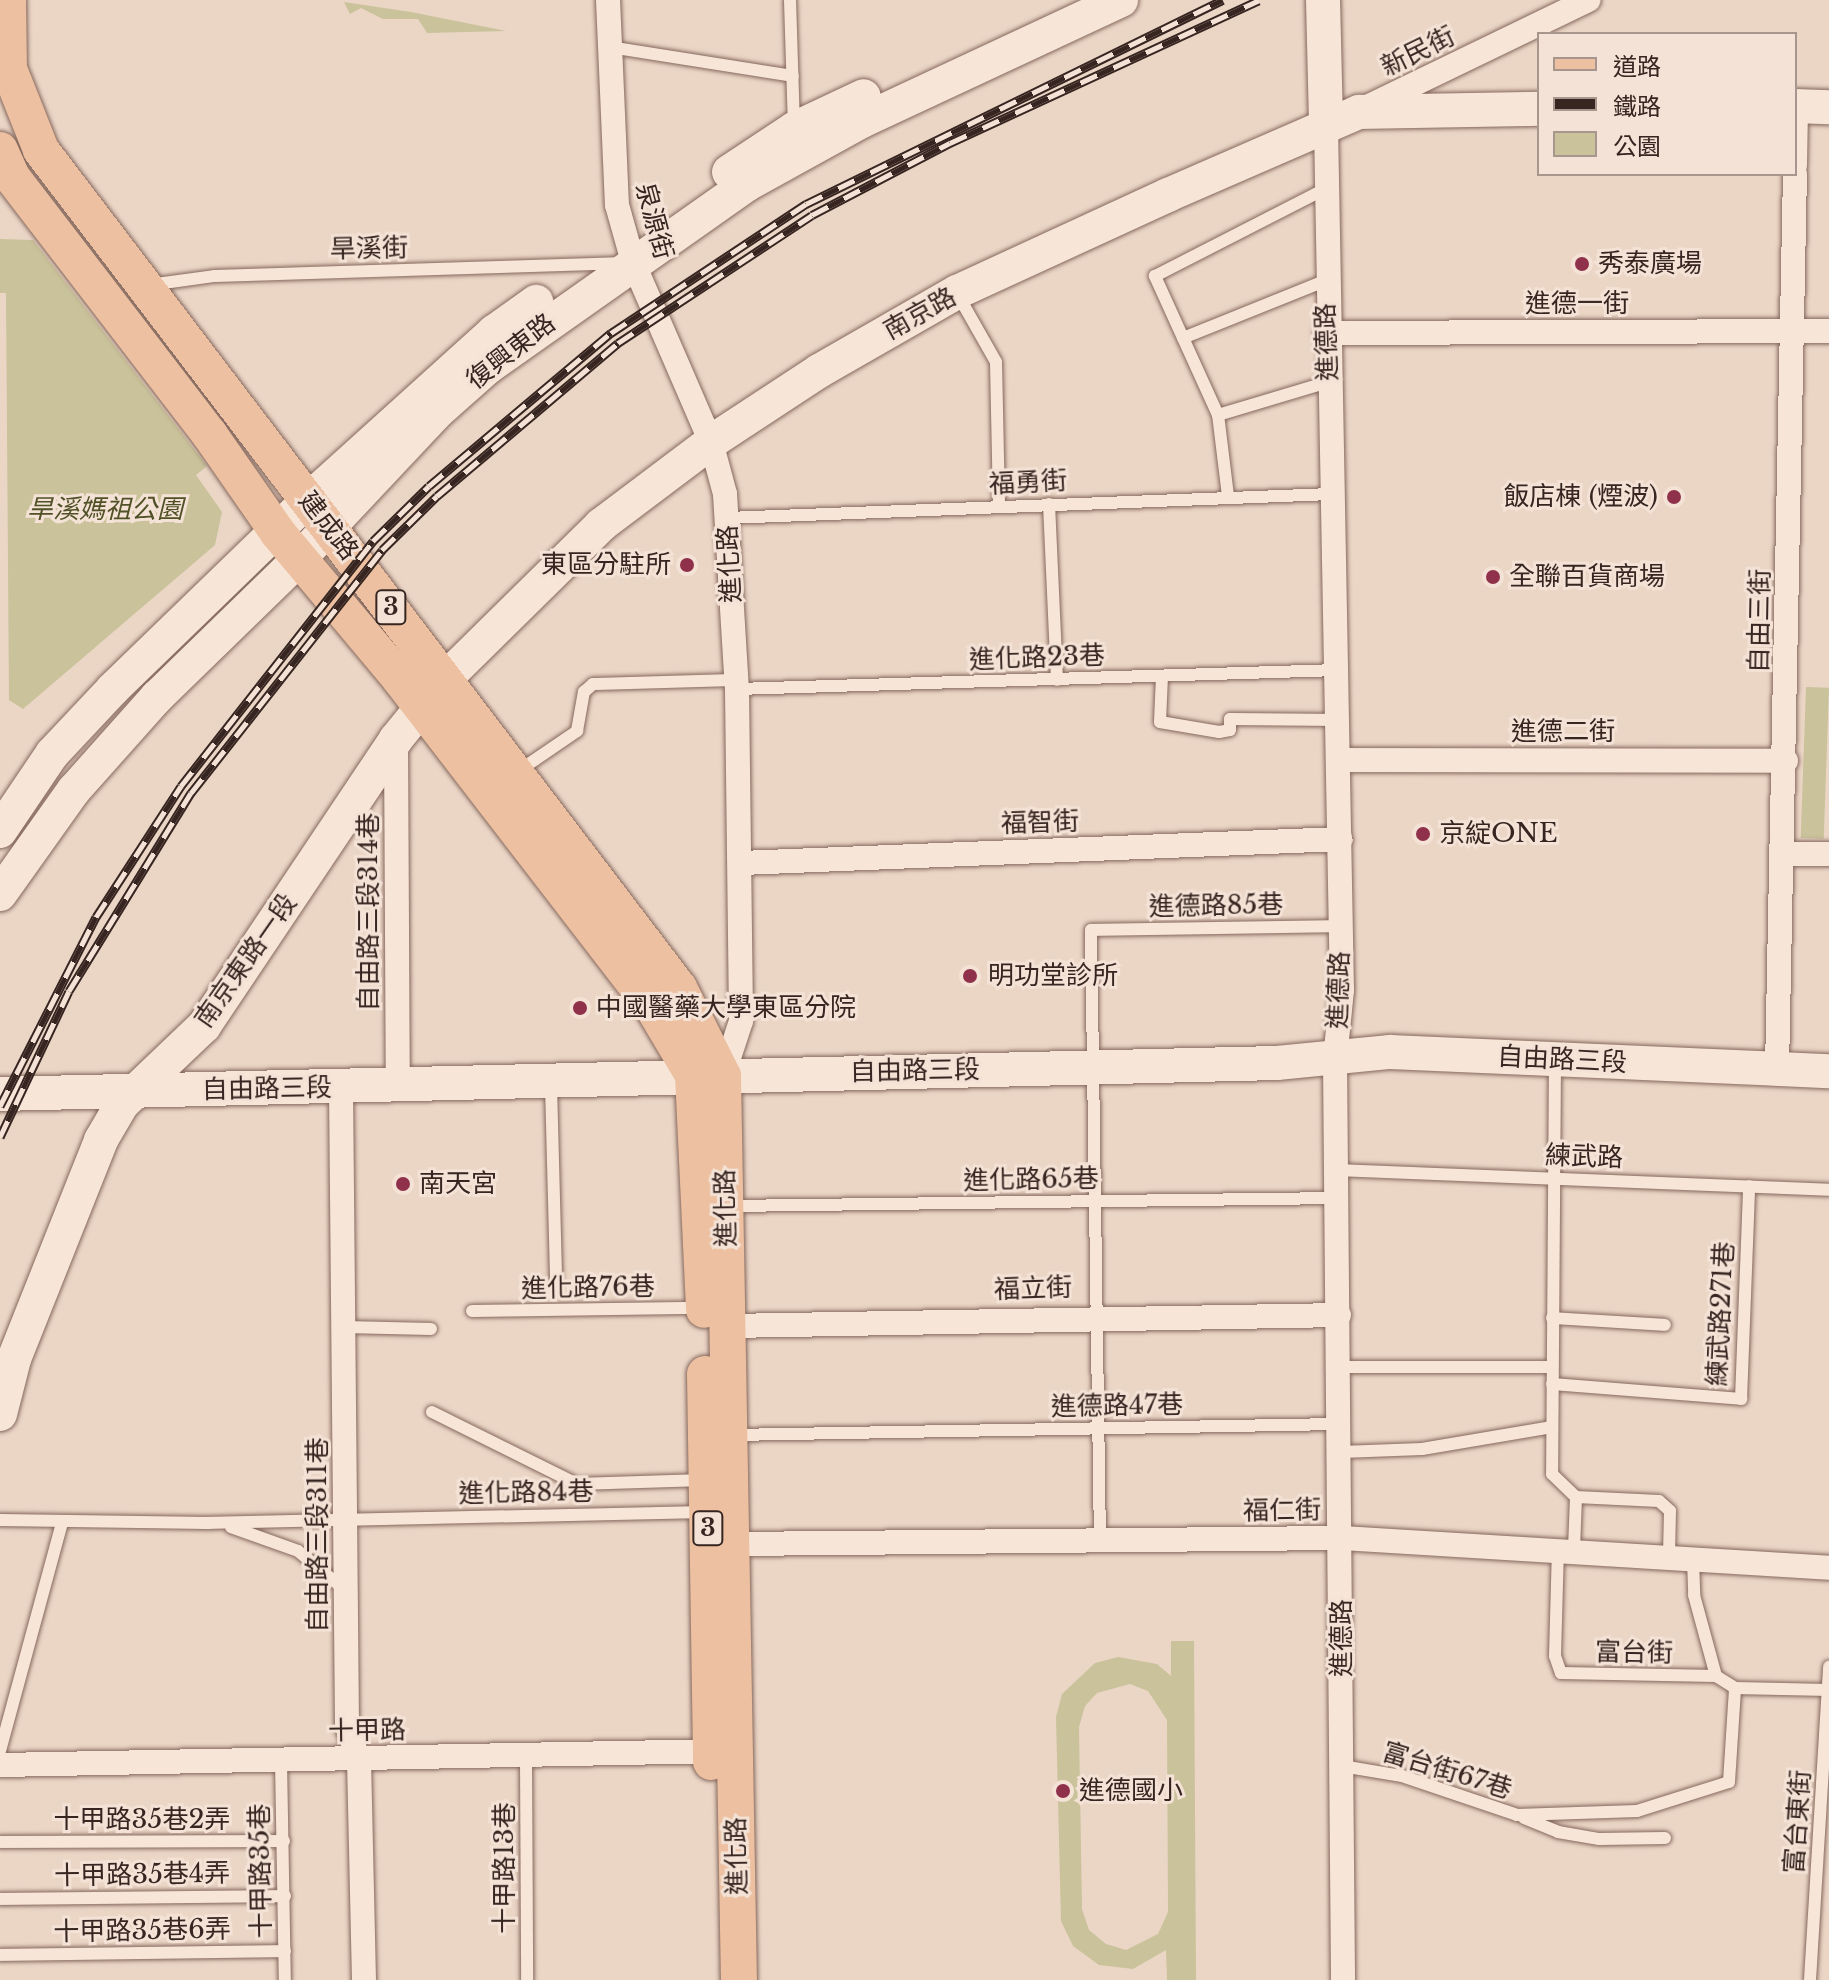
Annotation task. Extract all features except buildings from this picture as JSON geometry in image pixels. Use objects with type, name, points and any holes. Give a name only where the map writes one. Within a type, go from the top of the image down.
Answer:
[{"type":"main road","name":"建成路","points":[[8,0],[9,69],[41,150],[127,295],[289,546],[408,725],[652,1006],[708,1076]]},
{"type":"main road","name":"建成路","points":[[4,171],[127,295],[317,512],[445,679],[513,774],[679,988],[708,1076]]},
{"type":"main road","name":"進化路","points":[[708,1076],[725,1206],[716,1317],[708,1496],[739,1980]]},
{"type":"main road","name":"進化路","points":[[708,1076],[716,1317],[732,1435],[735,1544],[714,1980]]},
{"type":"street","name":"泉源街","points":[[608,0],[614,189],[630,250],[711,442]]},
{"type":"street","name":"復興東路","points":[[317,512],[630,250],[797,142],[1066,0]]},
{"type":"street","name":"復興東路","points":[[797,142],[862,121],[1121,0]]},
{"type":"street","name":"進德路","points":[[1323,0],[1326,333],[1339,670],[1341,839],[1335,1059],[1342,1538],[1343,1980]]},
{"type":"street","name":"新民街","points":[[1359,112],[1588,0]]},
{"type":"street","points":[[1797,106],[1829,107]]},
{"type":"street","name":"南京路","points":[[408,725],[445,679],[601,525],[766,403],[957,292],[1359,112],[1537,109]]},
{"type":"street","points":[[4,171],[41,150]]},
{"type":"street","name":"自由三街","points":[[1777,1069],[1786,761],[1795,176]]},
{"type":"street","name":"復興東路","points":[[0,894],[11,862],[317,512],[494,332],[588,266],[630,250]]},
{"type":"street","name":"進德一街","points":[[1326,333],[1829,331]]},
{"type":"street","name":"進化路","points":[[708,1076],[741,1021],[741,863],[728,518],[711,442]]},
{"type":"street","name":"復興東路","points":[[0,831],[52,754],[289,546]]},
{"type":"street","name":"自由路三段314巷","points":[[398,1084],[408,725]]},
{"type":"street","name":"南京東路一段","points":[[0,1414],[14,1359],[101,1140],[122,1104],[204,1026],[408,725]]},
{"type":"street","name":"進德二街","points":[[1340,760],[1786,761]]},
{"type":"street","name":"福智街","points":[[741,863],[1341,839]]},
{"type":"street","points":[[1783,854],[1829,854]]},
{"type":"street","name":"自由路三段","points":[[0,1094],[1335,1059],[1390,1052],[1829,1071]]},
{"type":"street","name":"自由路三段311巷","points":[[341,1087],[347,1726],[359,1760],[364,1980]]},
{"type":"street","name":"福立街","points":[[716,1317],[1339,1315]]},
{"type":"street","name":"福仁街","points":[[735,1544],[1100,1543],[1342,1538],[1566,1549],[1829,1568]]},
{"type":"street","name":"十甲路","points":[[0,1765],[723,1751]]},
{"type":"lane","points":[[790,0],[797,142]]},
{"type":"lane","points":[[610,47],[793,76]]},
{"type":"lane","points":[[1228,496],[1218,415],[1155,276],[1325,189]]},
{"type":"lane","name":"旱溪街","points":[[127,295],[215,276],[588,266]]},
{"type":"lane","points":[[1183,338],[1325,281]]},
{"type":"lane","points":[[957,292],[996,362],[999,507]]},
{"type":"lane","points":[[1218,415],[1328,382]]},
{"type":"lane","name":"福勇街","points":[[728,518],[1332,494]]},
{"type":"lane","points":[[1049,504],[1057,680]]},
{"type":"lane","name":"進化路23巷","points":[[513,774],[577,731],[584,692],[593,684],[1057,680],[1339,670]]},
{"type":"lane","points":[[1162,676],[1160,722],[1219,732],[1230,730],[1230,719],[1339,720]]},
{"type":"lane","name":"進德路85巷","points":[[1093,1066],[1091,930],[1341,926]]},
{"type":"lane","points":[[1555,1060],[1552,1474],[1576,1497],[1659,1501],[1670,1511],[1716,1676],[1735,1688],[1828,1690]]},
{"type":"lane","points":[[1093,1066],[1100,1543]]},
{"type":"lane","points":[[551,1081],[556,1282]]},
{"type":"lane","name":"練武路","points":[[1336,1170],[1829,1190]]},
{"type":"lane","name":"練武路271巷","points":[[1552,1384],[1741,1399],[1749,1186]]},
{"type":"lane","name":"進化路65巷","points":[[725,1206],[1337,1198]]},
{"type":"lane","name":"進化路76巷","points":[[472,1311],[716,1317]]},
{"type":"lane","points":[[1552,1318],[1665,1325]]},
{"type":"lane","points":[[344,1327],[431,1329]]},
{"type":"lane","points":[[1340,1367],[1552,1367]]},
{"type":"lane","name":"進化路84巷","points":[[432,1412],[577,1484],[708,1496]]},
{"type":"lane","name":"進德路47巷","points":[[732,1435],[1340,1424]]},
{"type":"lane","points":[[1341,1452],[1422,1449],[1552,1427]]},
{"type":"lane","name":"進化路84巷","points":[[203,1523],[346,1518],[708,1496]]},
{"type":"lane","points":[[1566,1549],[1576,1497]]},
{"type":"lane","points":[[0,1520],[203,1523],[238,1528],[298,1551],[347,1592]]},
{"type":"lane","points":[[0,1751],[62,1523]]},
{"type":"lane","name":"富台街","points":[[1566,1549],[1555,1656],[1561,1673],[1716,1676]]},
{"type":"lane","name":"富台東街","points":[[1810,1980],[1829,1667]]},
{"type":"lane","name":"富台街67巷","points":[[1342,1766],[1402,1776],[1517,1815],[1637,1811],[1723,1787],[1729,1782],[1735,1688]]},
{"type":"lane","name":"十甲路13巷","points":[[526,1757],[527,1980]]},
{"type":"lane","name":"十甲路35巷","points":[[281,1761],[285,1980]]},
{"type":"lane","points":[[1517,1815],[1558,1832],[1599,1839],[1665,1838]]},
{"type":"lane","name":"十甲路35巷2弄","points":[[0,1842],[284,1841]]},
{"type":"lane","name":"十甲路35巷4弄","points":[[0,1899],[285,1896]]},
{"type":"lane","name":"十甲路35巷6弄","points":[[0,1955],[285,1951]]},
{"type":"green space","points":[[344,2],[506,31],[427,33],[418,19],[383,19],[361,8],[350,14]]},
{"type":"green space","name":"旱溪媽祖公園","points":[[0,239],[33,240],[207,466],[196,475],[222,512],[215,545],[23,709],[9,700],[6,293],[0,293]]},
{"type":"green space","points":[[1806,687],[1829,688],[1824,839],[1801,838]]},
{"type":"green space","points":[[1171,1641],[1194,1641],[1196,1980],[1167,1980],[1166,1950],[1133,1969],[1099,1965],[1073,1946],[1061,1921],[1056,1717],[1062,1694],[1095,1663],[1118,1657],[1157,1664],[1171,1676]],"holes":[[[1130,1684],[1148,1691],[1167,1720],[1168,1912],[1158,1934],[1126,1950],[1106,1944],[1089,1930],[1082,1909],[1079,1727],[1085,1706],[1097,1693]]]},
{"type":"railway","points":[[0,1106],[96,917],[181,786],[373,541],[429,486],[611,333],[806,204],[1223,0]]},
{"type":"railway","points":[[0,1137],[69,991],[191,793],[382,550],[437,496],[618,343],[812,215],[950,143],[1259,0]]},
{"type":"place","name":"秀泰廣場","points":[[1582,264]]},
{"type":"place","name":"飯店棟 (煙波)","points":[[1674,497]]},
{"type":"place","name":"東區分駐所","points":[[687,565]]},
{"type":"place","name":"全聯百貨商場","points":[[1493,577]]},
{"type":"place","name":"京綻ONE","points":[[1423,834]]},
{"type":"place","name":"明功堂診所","points":[[970,976]]},
{"type":"place","name":"中國醫藥大學東區分院","points":[[580,1008]]},
{"type":"place","name":"南天宮","points":[[403,1184]]},
{"type":"place","name":"進德國小","points":[[1063,1791]]}]
